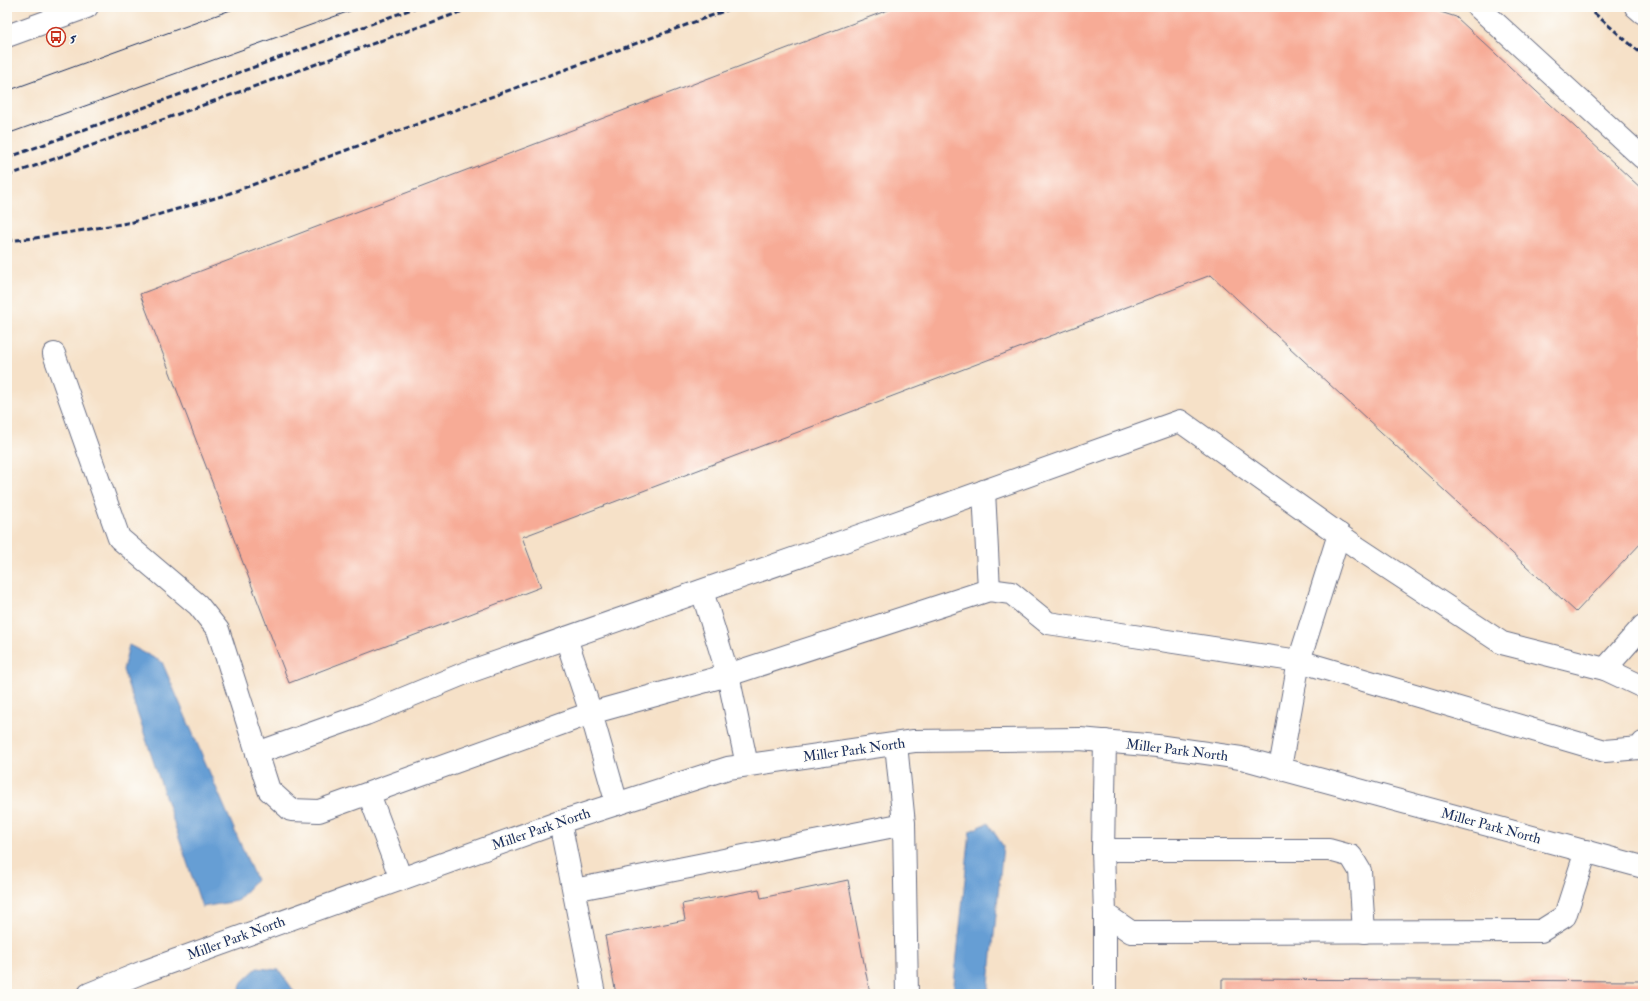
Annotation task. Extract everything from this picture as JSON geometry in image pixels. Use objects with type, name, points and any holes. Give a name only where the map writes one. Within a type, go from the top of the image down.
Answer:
[{"type":"street","points":[[7,36],[87,7]]},
{"type":"street","points":[[1478,7],[1643,158]]},
{"type":"street","points":[[1636,7],[1643,13]]},
{"type":"street","points":[[54,354],[119,538],[198,605],[218,630],[269,790],[291,810],[319,811],[591,713],[728,676],[989,590],[1011,593],[1048,623],[1299,661],[1605,751],[1639,748],[1643,743]]},
{"type":"street","points":[[257,753],[366,714],[463,674],[702,591],[1180,421],[1339,534],[1502,643],[1605,669],[1643,687]]},
{"type":"street","points":[[984,491],[989,590]]},
{"type":"street","points":[[1280,768],[1299,661],[1339,534]]},
{"type":"street","points":[[702,591],[728,676],[747,765]]},
{"type":"street","points":[[1605,669],[1643,626]]},
{"type":"street","points":[[566,638],[591,713],[617,804]]},
{"type":"street","name":"Miller Park North","points":[[89,994],[143,972],[560,822],[728,768],[914,741],[1080,739],[1157,746],[1241,758],[1643,867]]},
{"type":"street","points":[[1105,741],[1103,850],[1105,994]]},
{"type":"street","points":[[896,744],[904,824],[907,994]]},
{"type":"street","points":[[369,794],[401,879]]},
{"type":"street","points":[[560,822],[594,994]]},
{"type":"street","points":[[574,890],[904,824]]},
{"type":"street","points":[[1103,850],[1329,850],[1351,856],[1360,870],[1364,932]]},
{"type":"street","points":[[1105,914],[1131,932],[1541,931],[1564,916],[1586,851]]},
{"type":"water","points":[[129,645],[162,662],[256,880],[237,901],[202,907],[123,670]]},
{"type":"water","points":[[988,823],[1003,846],[988,994],[953,994],[970,831]]},
{"type":"water","points":[[257,968],[279,970],[296,994],[238,994],[242,982]]},
{"type":"building","points":[[896,7],[1425,7],[1456,17],[1643,190],[1643,541],[1576,612],[1211,275],[522,537],[541,587],[289,683],[140,294]]},
{"type":"building","points":[[848,880],[870,994],[616,994],[605,936],[685,920],[682,904],[759,889],[761,898]]},
{"type":"building","points":[[1222,979],[1643,981],[1643,994],[1222,994]]},
{"type":"tram line","points":[[7,91],[239,7]]},
{"type":"tram line","points":[[7,134],[361,7]]},
{"type":"railway","points":[[7,158],[417,7]]},
{"type":"railway","points":[[7,176],[474,7]]},
{"type":"railway","points":[[7,241],[35,238],[133,222],[222,196],[735,7]]},
{"type":"railway","points":[[1587,7],[1643,55]]},
{"type":"place","name":"5","points":[[56,37]]}]
